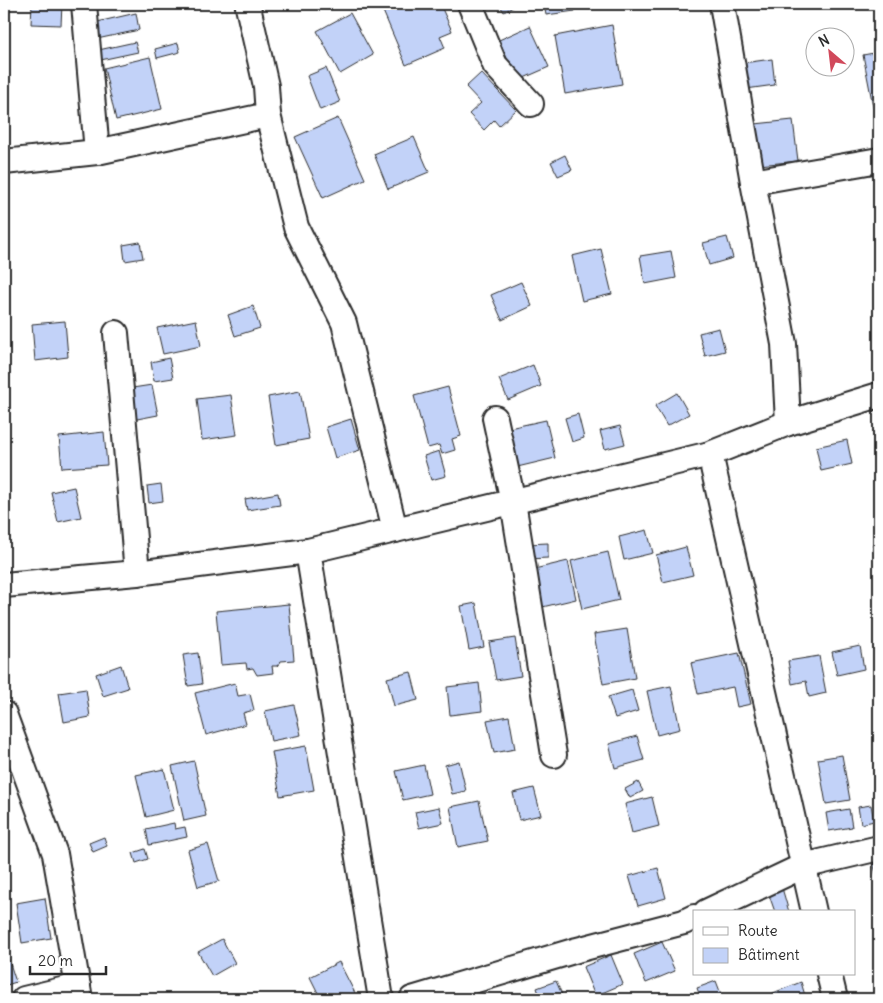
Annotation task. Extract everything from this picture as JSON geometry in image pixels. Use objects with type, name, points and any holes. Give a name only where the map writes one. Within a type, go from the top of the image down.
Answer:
[{"type":"street","points":[[84,4],[97,152]]},
{"type":"street","points":[[249,4],[248,7],[266,86],[268,115],[296,227],[344,323],[395,530]]},
{"type":"street","points":[[470,4],[495,65],[531,104]]},
{"type":"street","points":[[722,4],[784,344],[788,423]]},
{"type":"street","points":[[4,162],[97,152],[268,115]]},
{"type":"street","points":[[753,182],[879,160]]},
{"type":"street","points":[[116,333],[137,573]]},
{"type":"street","points":[[4,585],[137,573],[308,551],[710,454],[788,423],[879,394]]},
{"type":"street","points":[[495,418],[513,502],[554,755]]},
{"type":"street","points":[[710,454],[814,910]]},
{"type":"street","points":[[308,551],[381,999]]},
{"type":"street","points":[[4,714],[55,854],[79,993],[24,999]]},
{"type":"street","points":[[710,910],[803,866],[879,848]]},
{"type":"street","points":[[412,999],[577,950],[684,922],[693,918]]},
{"type":"street","points":[[829,976],[835,999]]},
{"type":"building","points":[[32,4],[62,4],[61,25],[31,24]]},
{"type":"building","points":[[380,4],[440,4],[452,31],[440,36],[445,48],[406,65]]},
{"type":"building","points":[[499,4],[518,4],[504,12]]},
{"type":"building","points":[[544,4],[574,4],[575,11],[546,15]]},
{"type":"building","points":[[585,4],[613,4],[586,9]]},
{"type":"building","points":[[724,4],[756,4],[756,6],[725,10]]},
{"type":"building","points":[[136,13],[139,30],[97,39],[93,23]]},
{"type":"building","points":[[350,13],[373,55],[340,74],[317,31]]},
{"type":"building","points":[[612,25],[622,84],[565,94],[555,36]]},
{"type":"building","points":[[530,26],[549,67],[517,81],[499,40]]},
{"type":"building","points":[[135,42],[138,52],[96,61],[94,51]]},
{"type":"building","points":[[178,43],[180,52],[157,58],[155,49]]},
{"type":"building","points":[[879,52],[879,110],[874,111],[863,55]]},
{"type":"building","points":[[150,57],[162,109],[116,120],[104,68]]},
{"type":"building","points":[[772,59],[775,85],[746,89],[743,63]]},
{"type":"building","points":[[326,68],[340,102],[320,110],[307,76]]},
{"type":"building","points":[[481,73],[516,110],[499,126],[494,120],[484,130],[469,114],[481,103],[466,87]]},
{"type":"building","points":[[338,118],[365,179],[323,198],[295,137]]},
{"type":"building","points":[[793,120],[798,161],[759,165],[755,124]]},
{"type":"building","points":[[414,137],[429,172],[388,189],[374,154]]},
{"type":"building","points":[[565,155],[572,170],[558,176],[551,162]]},
{"type":"building","points":[[727,237],[733,258],[709,265],[703,243]]},
{"type":"building","points":[[140,242],[143,258],[125,261],[123,245]]},
{"type":"building","points":[[601,249],[612,294],[582,301],[572,256]]},
{"type":"building","points":[[671,251],[676,278],[645,284],[640,256]]},
{"type":"building","points":[[521,282],[532,306],[502,320],[491,295]]},
{"type":"building","points":[[253,306],[260,328],[235,336],[228,315]]},
{"type":"building","points":[[196,320],[201,346],[163,354],[157,328]]},
{"type":"building","points":[[65,321],[68,357],[35,361],[32,324]]},
{"type":"building","points":[[719,328],[725,351],[705,356],[699,333]]},
{"type":"building","points":[[169,358],[173,378],[154,381],[151,362]]},
{"type":"building","points":[[533,365],[541,386],[508,400],[499,379]]},
{"type":"building","points":[[152,385],[158,415],[132,420],[126,389]]},
{"type":"building","points":[[448,387],[461,436],[452,439],[455,450],[442,454],[439,445],[428,448],[414,396]]},
{"type":"building","points":[[300,391],[309,439],[276,445],[268,397]]},
{"type":"building","points":[[677,393],[689,414],[667,426],[655,406]]},
{"type":"building","points":[[231,395],[237,435],[202,440],[197,399]]},
{"type":"building","points":[[578,414],[584,438],[572,442],[565,418]]},
{"type":"building","points":[[351,419],[360,450],[335,458],[326,427]]},
{"type":"building","points":[[546,420],[555,458],[509,469],[500,430]]},
{"type":"building","points":[[620,426],[625,444],[605,449],[600,431]]},
{"type":"building","points":[[104,432],[107,465],[62,468],[59,437]]},
{"type":"building","points":[[847,440],[852,464],[821,471],[816,447]]},
{"type":"building","points":[[439,451],[446,476],[431,480],[424,456]]},
{"type":"building","points":[[161,484],[163,501],[149,503],[147,486]]},
{"type":"building","points":[[74,487],[81,517],[58,522],[51,492]]},
{"type":"building","points":[[278,493],[280,505],[247,510],[245,499]]},
{"type":"building","points":[[647,530],[653,553],[624,560],[619,537]]},
{"type":"building","points":[[548,543],[548,558],[527,559],[527,544]]},
{"type":"building","points":[[879,544],[879,573],[873,546]]},
{"type":"building","points":[[686,547],[693,575],[663,582],[656,555]]},
{"type":"building","points":[[608,552],[619,600],[582,609],[571,561]]},
{"type":"building","points":[[568,561],[576,599],[534,609],[526,571]]},
{"type":"building","points":[[476,603],[484,647],[469,650],[461,606]]},
{"type":"building","points":[[289,604],[294,660],[281,661],[277,666],[272,666],[273,673],[257,675],[253,668],[247,669],[246,663],[221,665],[216,611]]},
{"type":"building","points":[[627,629],[635,678],[603,684],[594,634]]},
{"type":"building","points":[[515,638],[521,676],[496,680],[489,642]]},
{"type":"building","points":[[860,646],[864,669],[837,675],[832,652]]},
{"type":"building","points":[[198,653],[202,684],[188,686],[183,655]]},
{"type":"building","points":[[739,653],[751,704],[737,707],[733,687],[698,694],[691,663]]},
{"type":"building","points":[[819,656],[826,693],[809,697],[806,681],[792,684],[788,661]]},
{"type":"building","points":[[121,665],[128,688],[103,696],[96,674]]},
{"type":"building","points":[[411,672],[418,700],[394,706],[387,678]]},
{"type":"building","points":[[235,683],[238,696],[250,694],[254,710],[243,713],[246,724],[206,735],[195,693]]},
{"type":"building","points":[[479,683],[482,711],[450,715],[447,687]]},
{"type":"building","points":[[671,686],[680,729],[657,735],[647,691]]},
{"type":"building","points":[[86,689],[90,717],[64,722],[59,693]]},
{"type":"building","points":[[632,690],[638,711],[615,718],[608,697]]},
{"type":"building","points":[[294,705],[301,735],[271,741],[265,711]]},
{"type":"building","points":[[509,716],[515,749],[494,753],[487,720]]},
{"type":"building","points":[[637,736],[644,760],[615,768],[609,744]]},
{"type":"building","points":[[306,746],[314,790],[280,796],[272,752]]},
{"type":"building","points":[[842,755],[850,800],[826,804],[818,759]]},
{"type":"building","points":[[194,761],[206,816],[184,821],[172,766]]},
{"type":"building","points":[[459,761],[466,791],[452,794],[445,765]]},
{"type":"building","points":[[424,765],[430,794],[403,800],[396,771]]},
{"type":"building","points":[[164,769],[174,810],[146,817],[136,775]]},
{"type":"building","points":[[638,782],[643,791],[630,798],[625,789]]},
{"type":"building","points":[[534,788],[541,815],[519,820],[513,793]]},
{"type":"building","points":[[652,797],[659,826],[632,833],[625,804]]},
{"type":"building","points":[[479,801],[488,841],[458,847],[450,807]]},
{"type":"building","points":[[871,805],[874,821],[861,824],[858,807]]},
{"type":"building","points":[[439,807],[443,823],[419,828],[415,812]]},
{"type":"building","points":[[849,809],[852,827],[829,831],[826,813]]},
{"type":"building","points":[[174,823],[175,829],[185,827],[187,837],[149,845],[146,829]]},
{"type":"building","points":[[104,837],[107,846],[93,852],[89,843]]},
{"type":"building","points":[[208,844],[219,881],[198,887],[188,850]]},
{"type":"building","points":[[145,849],[148,859],[136,863],[133,853]]},
{"type":"building","points":[[879,857],[879,884],[872,859]]},
{"type":"building","points":[[658,868],[666,898],[638,906],[629,876]]},
{"type":"building","points":[[782,888],[788,910],[774,910],[768,892]]},
{"type":"building","points":[[45,898],[51,938],[22,943],[16,903]]},
{"type":"building","points":[[222,939],[235,963],[212,976],[198,952]]},
{"type":"building","points":[[662,942],[675,971],[646,983],[634,954]]},
{"type":"building","points":[[4,945],[16,982],[4,986]]},
{"type":"building","points":[[611,955],[623,984],[595,996],[583,967]]},
{"type":"building","points":[[339,962],[358,999],[321,999],[310,977]]},
{"type":"building","points":[[556,981],[564,999],[541,999],[537,988]]},
{"type":"building","points":[[716,981],[721,994],[708,999],[701,999],[697,988]]},
{"type":"building","points":[[801,982],[806,999],[775,999],[773,993]]}]
